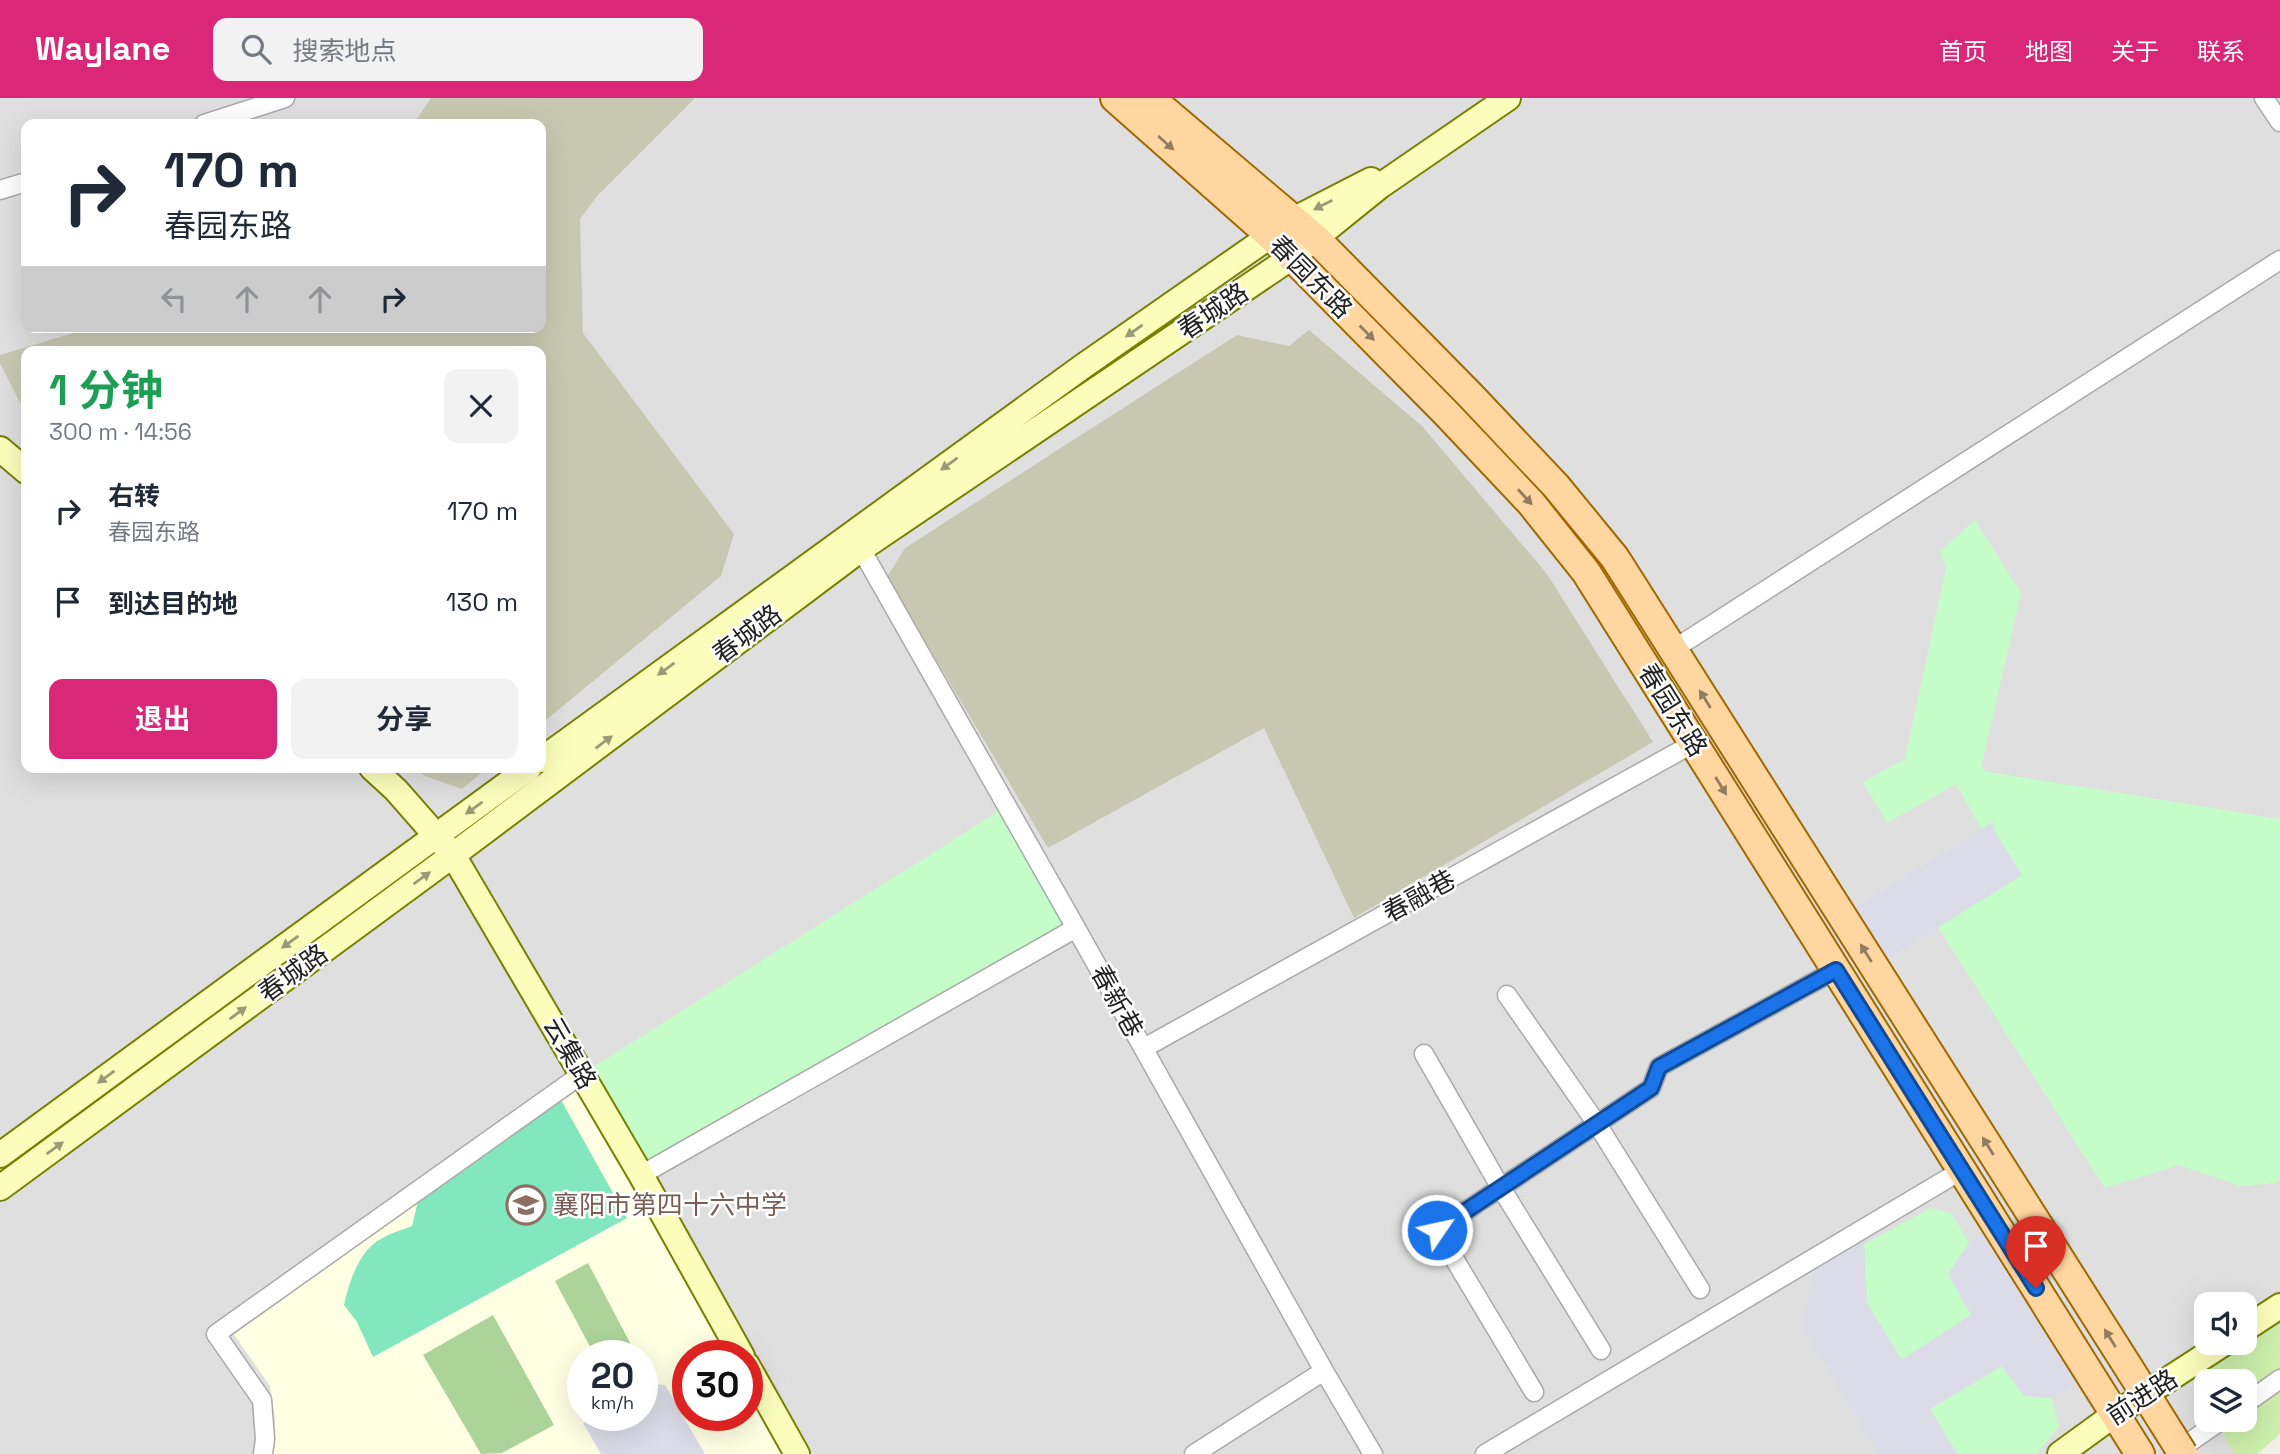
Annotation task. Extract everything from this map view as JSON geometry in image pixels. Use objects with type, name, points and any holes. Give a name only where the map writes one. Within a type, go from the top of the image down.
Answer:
[{"type":"main road","name":"春园东路","points":[[1115,98],[1282,228],[1316,239],[1556,486],[1615,558],[2183,1454]]},
{"type":"main road","name":"春园东路","points":[[1150,98],[1282,228],[1292,257],[1531,503],[1586,572],[2140,1454]]},
{"type":"street","points":[[220,119],[285,98]]},
{"type":"street","name":"春城路","points":[[546,756],[1082,367],[1282,228],[1375,178],[1480,98]]},
{"type":"street","name":"春城路","points":[[0,1188],[453,855],[861,549],[1292,257],[1380,186],[1507,98]]},
{"type":"street","points":[[2263,98],[2280,122]]},
{"type":"street","points":[[0,190],[21,184]]},
{"type":"street","points":[[1674,649],[2280,260]]},
{"type":"street","points":[[0,449],[21,467]]},
{"type":"street","name":"春新巷","points":[[861,549],[1373,1454]]},
{"type":"street","name":"春融巷","points":[[1144,1048],[1693,743]]},
{"type":"street","name":"云集路","points":[[377,773],[437,834],[453,855],[641,1175],[734,1340]]},
{"type":"street","name":"春城路","points":[[0,1155],[522,773]]},
{"type":"street","points":[[641,1175],[1076,928]]},
{"type":"street","points":[[1534,1392],[1437,1230],[1651,1088],[1659,1067],[1836,970]]},
{"type":"street","points":[[1507,995],[1597,1124],[1700,1289]]},
{"type":"street","points":[[1424,1054],[1501,1187],[1601,1350]]},
{"type":"street","points":[[263,1454],[265,1439],[262,1400],[216,1334],[582,1074]]},
{"type":"street","points":[[1485,1454],[1962,1170]]},
{"type":"street","points":[[2257,1321],[2280,1306]]},
{"type":"street","name":"前进路","points":[[2060,1454],[2115,1414],[2206,1355]]},
{"type":"street","points":[[1194,1454],[1324,1371]]},
{"type":"street","points":[[2257,1395],[2280,1379]]},
{"type":"street","points":[[763,1393],[797,1454]]},
{"type":"street","points":[[2173,1454],[2204,1432]]},
{"type":"shaded area","points":[[0,98],[2280,98],[2280,1432],[2257,1454],[0,1454]]},
{"type":"shaded area","points":[[431,98],[695,98],[597,196],[580,219],[583,333],[734,534],[721,576],[546,720],[546,346],[30,346],[73,333],[546,333],[546,119],[417,119]]},
{"type":"shaded area","points":[[1309,330],[1422,426],[1547,574],[1653,742],[1354,918],[1264,728],[1048,848],[887,577],[905,548],[1237,335],[1289,346]]},
{"type":"shaded area","points":[[21,349],[21,405],[0,363],[0,355]]},
{"type":"shaded area","points":[[422,773],[481,773],[462,789]]},
{"type":"shaded area","points":[[1993,822],[1996,833],[2022,875],[1875,967],[1843,915]]},
{"type":"shaded area","name":"襄阳市第四十六中学","points":[[579,1082],[723,1340],[672,1340],[672,1431],[763,1431],[763,1413],[786,1454],[273,1454],[275,1420],[270,1386],[230,1329]]},
{"type":"shaded area","points":[[1995,1223],[2090,1374],[2051,1398],[2024,1396],[2002,1366],[1930,1409],[1957,1454],[1878,1454],[1803,1328],[1816,1256],[1863,1228],[1867,1303],[1902,1360],[1971,1315],[1948,1274],[1969,1243]]},
{"type":"shaded area","points":[[658,1385],[665,1385],[672,1397],[672,1431],[692,1431],[705,1454],[601,1454],[588,1431],[658,1431]]},
{"type":"green space","points":[[1975,520],[2021,593],[1982,763],[1983,771],[2280,819],[2280,1180],[2275,1183],[2240,1186],[2179,1165],[2105,1188],[1938,927],[2011,881],[1956,784],[1887,823],[1863,782],[1905,759],[1946,568],[1940,551]]},
{"type":"green space","points":[[1007,806],[1076,928],[641,1175],[582,1074]]},
{"type":"green space","points":[[561,1100],[627,1218],[373,1357],[357,1322],[344,1305],[352,1277],[361,1259],[373,1244],[412,1226],[418,1201]]},
{"type":"green space","points":[[1931,1208],[1951,1213],[1969,1243],[1948,1274],[1971,1315],[1901,1360],[1867,1303],[1864,1244]]},
{"type":"green space","points":[[588,1263],[629,1340],[586,1340],[555,1281]]},
{"type":"green space","points":[[2280,1306],[2280,1434],[2257,1454],[2235,1454],[2222,1432],[2257,1432],[2257,1369],[2194,1369],[2194,1385],[2185,1370],[2206,1355],[2257,1355],[2257,1321]]},
{"type":"green space","points":[[493,1315],[554,1425],[502,1453],[481,1454],[423,1355]]},
{"type":"green space","points":[[2002,1366],[2024,1396],[2051,1398],[2059,1427],[2036,1454],[1957,1454],[1930,1409]]},
{"type":"place","name":"襄阳市第四十六中学","points":[[526,1205]]},
{"type":"route","points":[[1437,1230],[1651,1088],[1659,1067],[1836,970],[2036,1288]]}]
